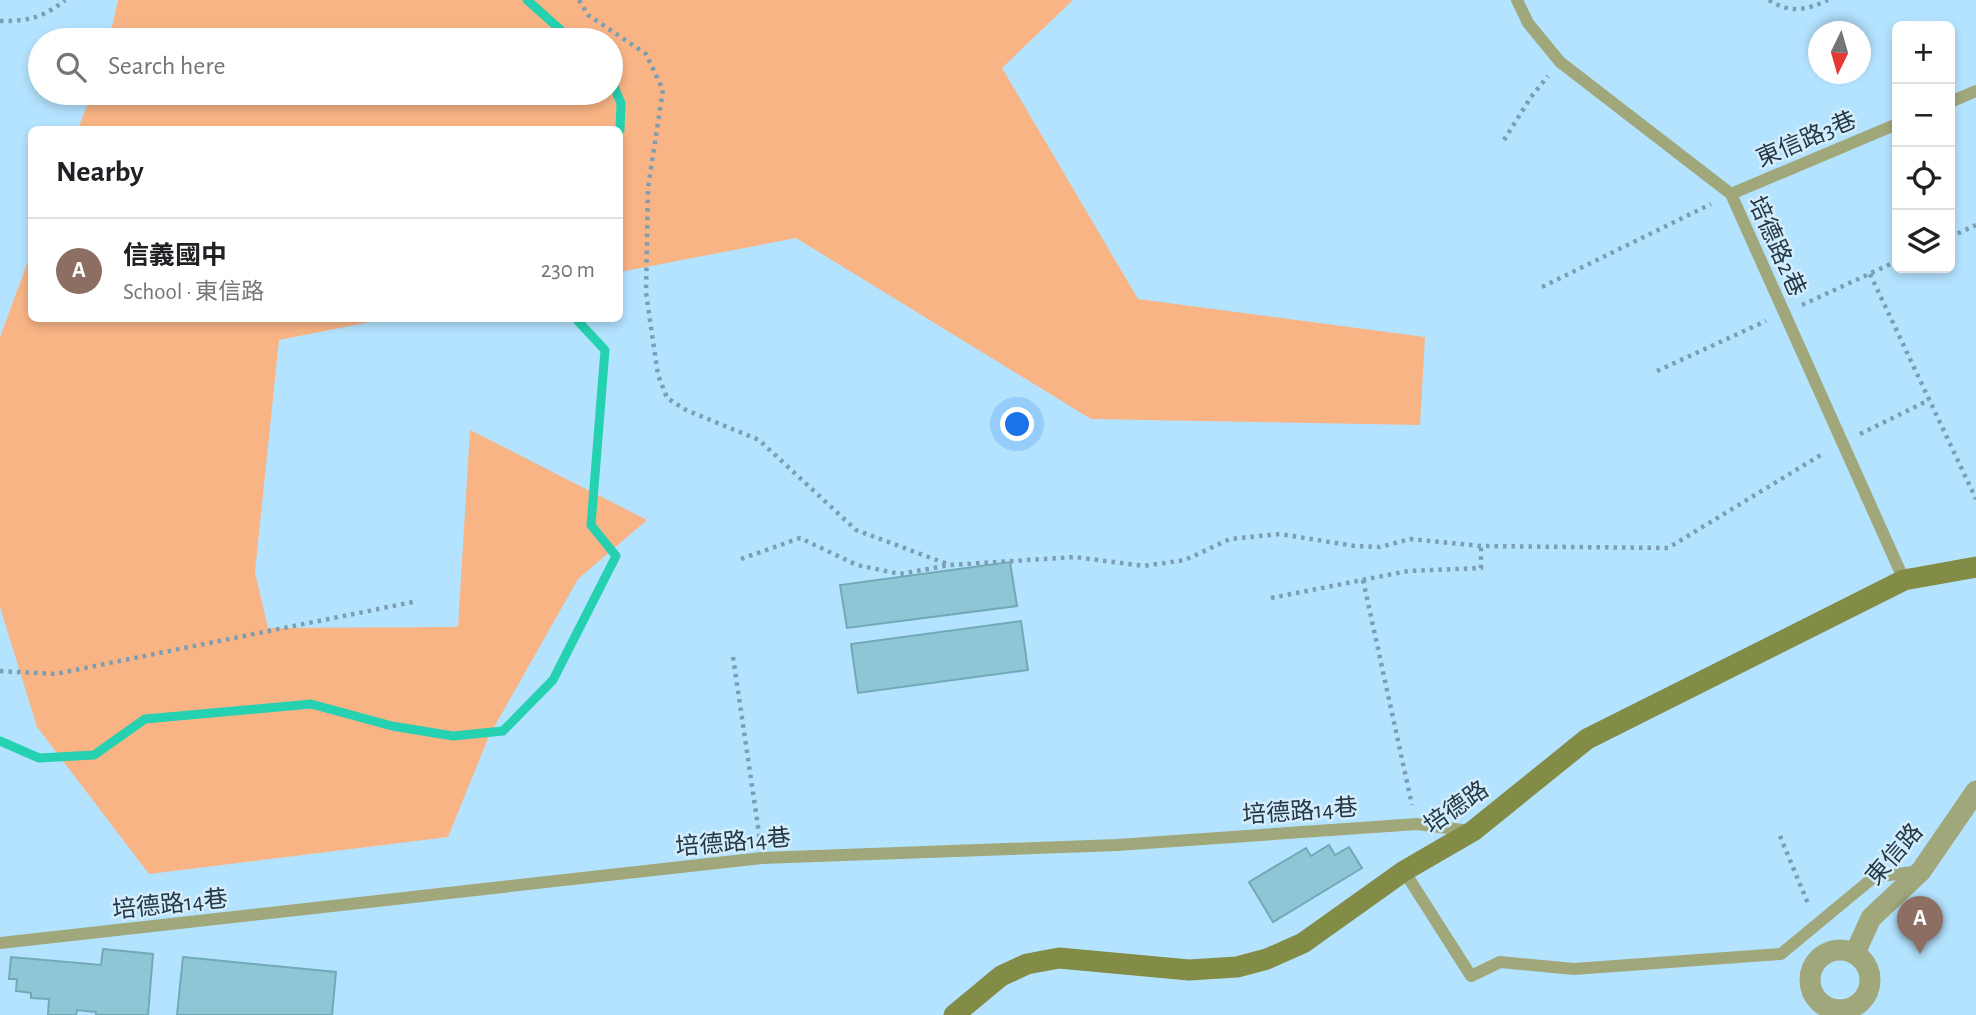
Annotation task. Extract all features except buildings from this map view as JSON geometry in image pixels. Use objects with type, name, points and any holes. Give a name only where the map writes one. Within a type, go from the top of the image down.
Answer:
[{"type":"main road","name":"培德路","points":[[954,1015],[1001,976],[1027,964],[1059,958],[1189,970],[1237,967],[1267,959],[1303,943],[1404,872],[1473,831],[1587,739],[1904,580],[1976,567]]},
{"type":"street","name":"東信路","points":[[1855,953],[1871,918],[1921,871],[1976,791]]},
{"type":"street","points":[[1846,950],[1855,953],[1868,966],[1870,985],[1857,1011],[1825,1011],[1810,985],[1813,966],[1827,953],[1846,950]]},
{"type":"lane","name":"培德路2巷","points":[[1517,0],[1528,23],[1560,62],[1731,194],[1840,443],[1904,580]]},
{"type":"lane","points":[[1955,100],[1976,91]]},
{"type":"lane","name":"東信路3巷","points":[[1731,194],[1892,126]]},
{"type":"lane","name":"培德路14巷","points":[[0,943],[762,858],[1117,845],[1417,824],[1473,831]]},
{"type":"lane","points":[[1404,872],[1471,976],[1500,962],[1574,969],[1781,954],[1874,877],[1921,871]]},
{"type":"path","points":[[0,21],[33,20],[49,13],[65,0]]},
{"type":"path","points":[[579,0],[588,15],[607,28]]},
{"type":"path","points":[[1769,0],[1783,9],[1804,10],[1828,0]]},
{"type":"path","points":[[623,39],[646,54],[663,90],[648,188],[646,293],[658,375],[667,398],[686,410],[759,440],[856,530],[950,565]]},
{"type":"path","points":[[1504,139],[1531,97],[1560,62]]},
{"type":"path","points":[[1542,287],[1731,194]]},
{"type":"path","points":[[1955,235],[1976,225]]},
{"type":"path","points":[[1870,274],[1976,499]]},
{"type":"path","points":[[741,559],[800,538],[857,565],[900,574],[950,565],[1075,557],[1144,566],[1185,560],[1230,538],[1280,534],[1355,546],[1380,547],[1410,539],[1481,547],[1668,548],[1840,443],[1929,400]]},
{"type":"path","points":[[1271,598],[1408,571],[1481,568],[1481,547]]},
{"type":"path","points":[[1363,580],[1417,824]]},
{"type":"path","points":[[0,671],[55,674],[414,602]]},
{"type":"path","points":[[733,657],[762,858]]},
{"type":"path","points":[[1780,836],[1817,924]]},
{"type":"shaded area","points":[[118,0],[1073,0],[1002,68],[1138,299],[1425,337],[1420,425],[1091,419],[796,238],[623,271],[623,126],[79,126],[87,105],[623,105],[623,28],[112,28]]},
{"type":"shaded area","points":[[28,261],[28,322],[370,322],[279,340],[255,572],[268,628],[458,627],[470,430],[647,520],[578,579],[489,736],[448,837],[149,874],[37,727],[0,607],[0,337]]},
{"type":"waterway","points":[[527,0],[558,28]]},
{"type":"waterway","points":[[620,126],[621,105]]},
{"type":"waterway","points":[[0,741],[39,758],[94,755],[145,719],[311,704],[392,726],[453,736],[503,731],[553,680],[616,556],[591,525],[605,350],[579,322]]},
{"type":"place","name":"信義國中","points":[[1920,954]]}]
